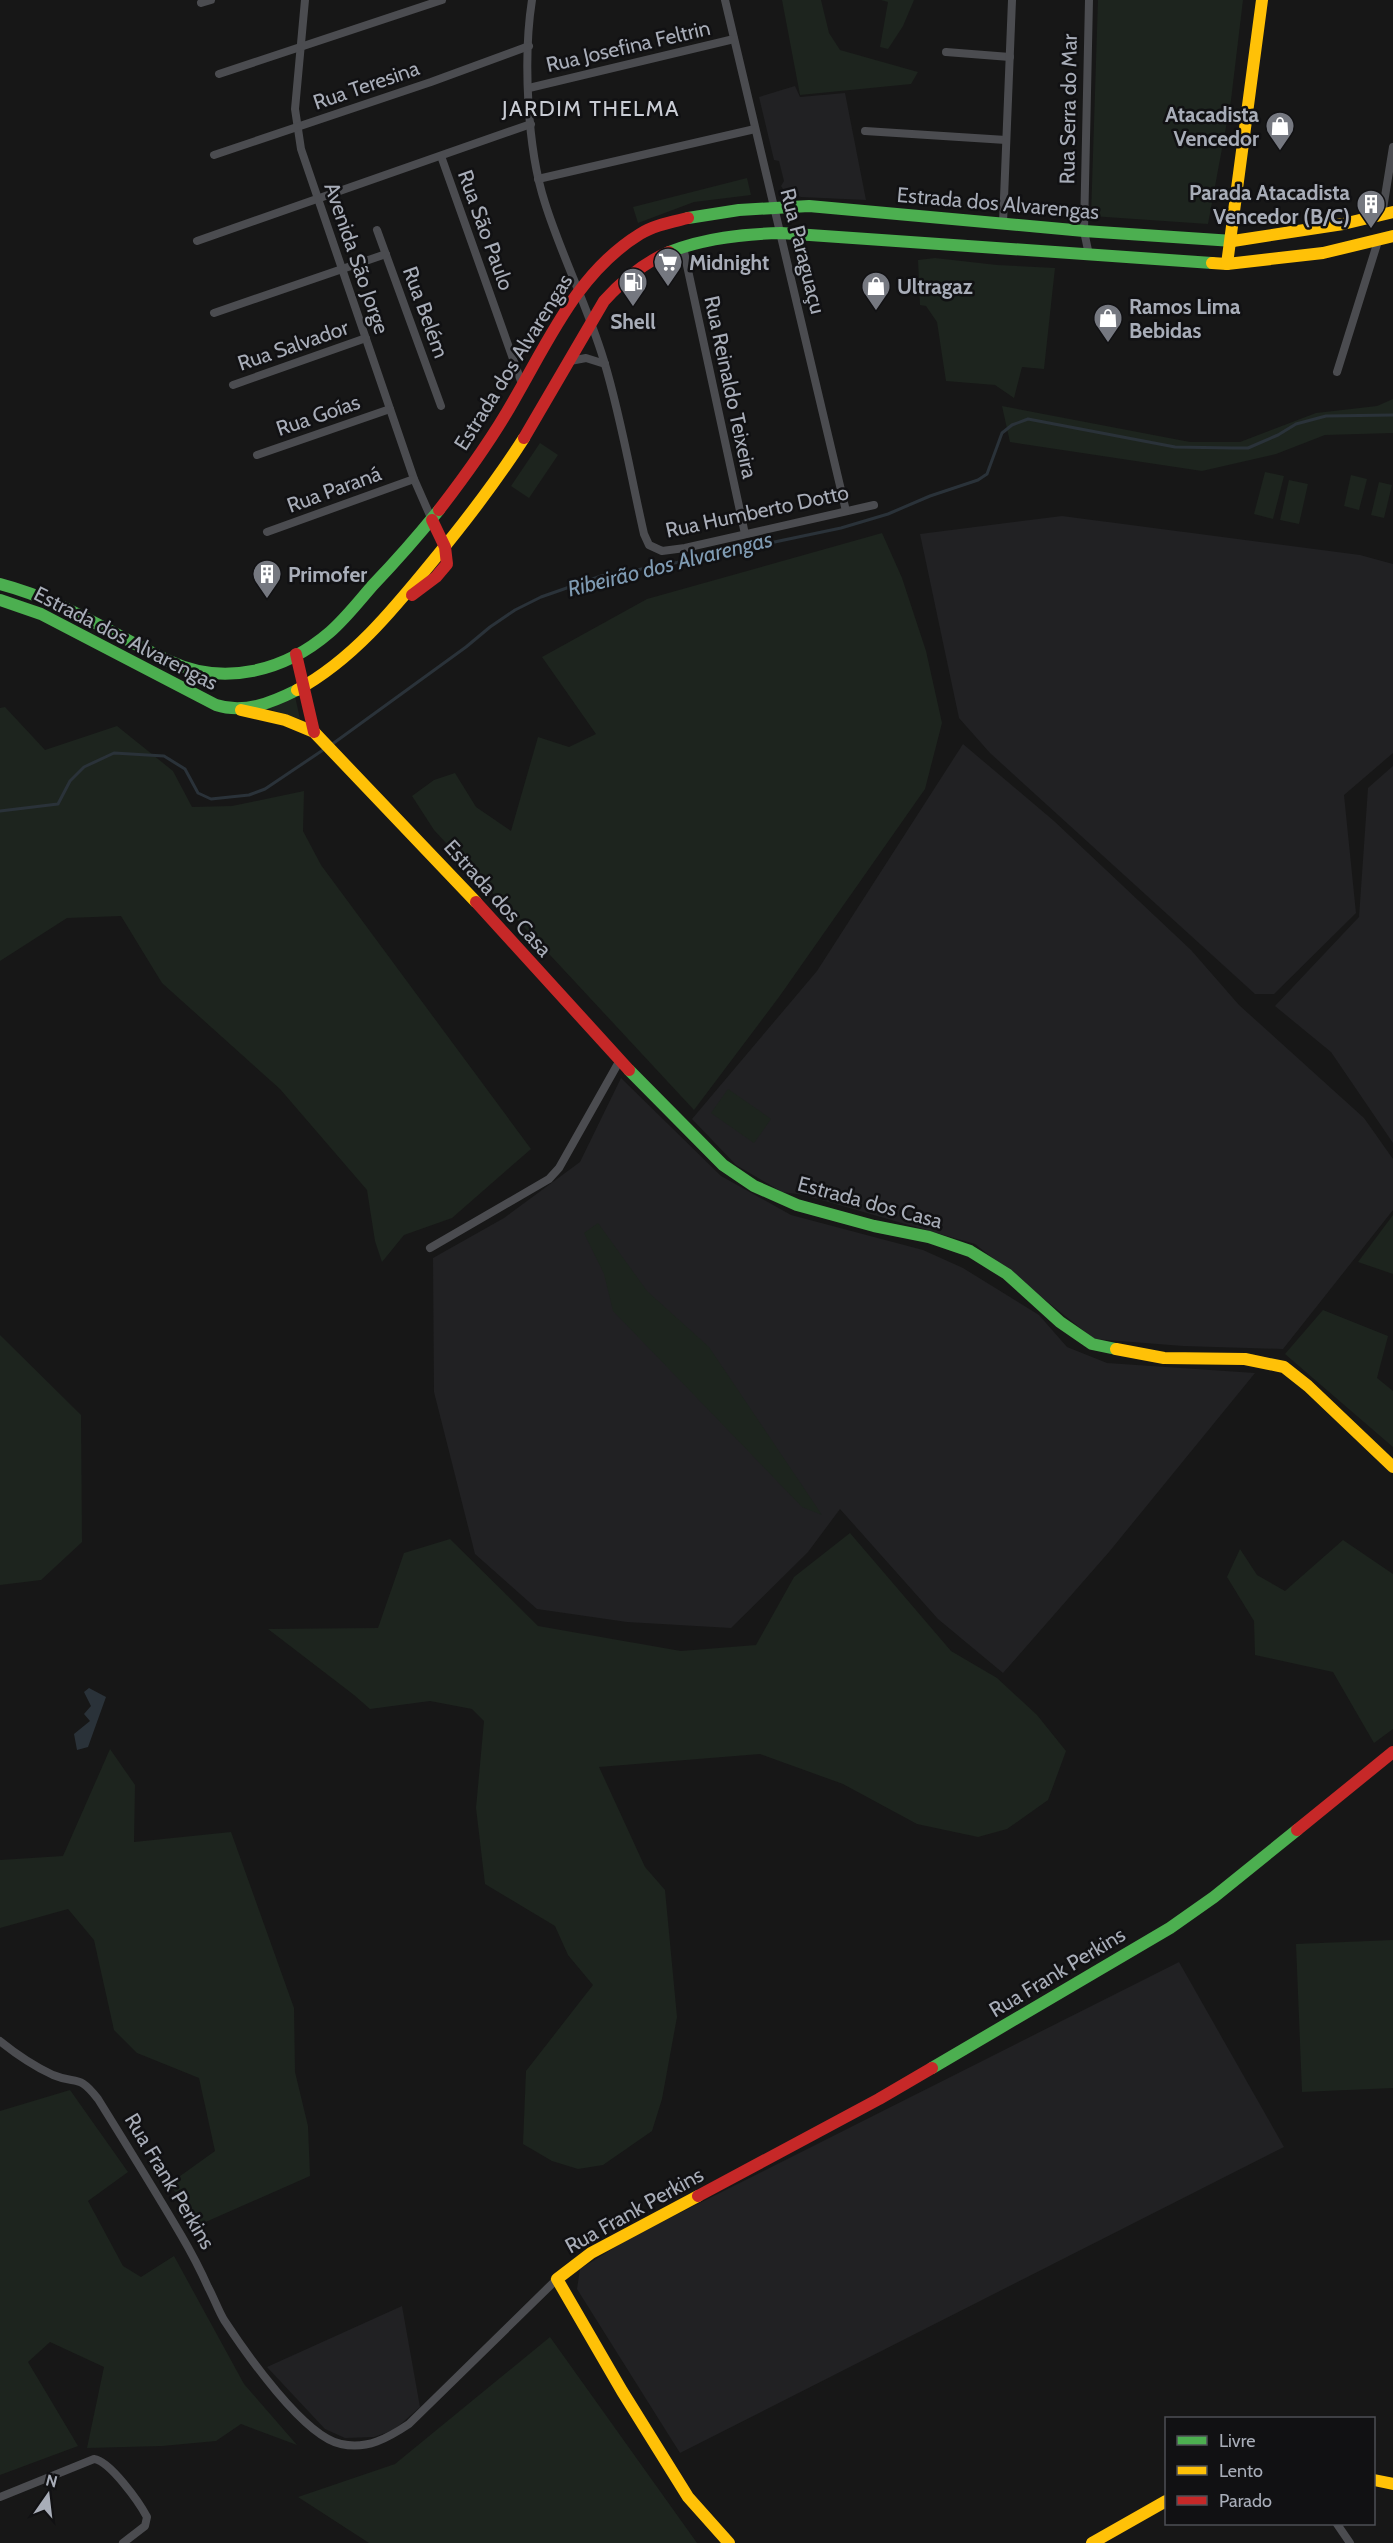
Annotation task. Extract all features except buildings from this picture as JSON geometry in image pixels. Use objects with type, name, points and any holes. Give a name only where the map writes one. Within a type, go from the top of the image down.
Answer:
[{"type":"main road","points":[[1227,264],[1262,0]]},
{"type":"main road","name":"Estrada dos Alvarengas","points":[[0,584],[58,602],[180,666],[197,671],[219,675],[248,672],[275,665],[313,646],[333,629],[432,519],[485,447],[579,288],[600,265],[643,232],[700,214],[772,206],[847,208],[1084,231],[1230,241],[1305,231],[1388,214]]},
{"type":"main road","name":"Estrada dos Alvarengas","points":[[0,600],[41,614],[193,697],[209,703],[236,709],[262,704],[303,686],[322,675],[391,610],[446,546],[501,474],[617,284],[644,263],[703,240],[748,232],[781,233],[1227,264],[1323,253],[1393,237]]},
{"type":"main road","points":[[432,519],[446,546]]},
{"type":"main road","points":[[296,654],[309,713],[318,736]]},
{"type":"main road","points":[[309,713],[314,691],[322,675]]},
{"type":"main road","points":[[236,709],[291,722],[318,736]]},
{"type":"main road","name":"Estrada dos Casa","points":[[318,736],[442,864],[620,1060],[723,1165],[754,1186],[781,1199],[826,1214],[929,1237],[970,1251],[1016,1281],[1060,1322],[1092,1344],[1164,1358],[1245,1359],[1284,1367],[1308,1386],[1393,1467]]},
{"type":"main road","name":"Rua Frank Perkins","points":[[557,2279],[591,2253],[879,2099],[1170,1928],[1214,1898],[1393,1752]]},
{"type":"main road","points":[[557,2279],[622,2391],[688,2497],[729,2543]]},
{"type":"main road","points":[[1375,2480],[1393,2484]]},
{"type":"main road","points":[[1092,2543],[1165,2502]]},
{"type":"street","points":[[201,3],[211,0]]},
{"type":"street","name":"Avenida São Jorge","points":[[305,0],[295,109],[297,127],[341,269],[414,479],[432,519]]},
{"type":"street","points":[[219,74],[442,0]]},
{"type":"street","points":[[532,0],[528,24],[531,124],[538,179],[559,243],[592,322],[605,364]]},
{"type":"street","name":"Rua Paraguaçu","points":[[725,0],[846,511]]},
{"type":"street","points":[[1003,223],[1012,0]]},
{"type":"street","name":"Rua Serra do Mar","points":[[1089,0],[1084,231],[1089,255]]},
{"type":"street","name":"Rua Josefina Feltrin","points":[[530,88],[734,39]]},
{"type":"street","name":"Rua Teresina","points":[[214,155],[529,46]]},
{"type":"street","points":[[946,52],[1010,57]]},
{"type":"street","points":[[197,241],[531,124]]},
{"type":"street","points":[[538,179],[755,129]]},
{"type":"street","points":[[865,131],[1006,140]]},
{"type":"street","points":[[1388,214],[1393,147]]},
{"type":"street","name":"Rua São Paulo","points":[[441,156],[522,384]]},
{"type":"street","name":"Rua Belém","points":[[377,230],[441,406]]},
{"type":"street","points":[[1338,372],[1378,241]]},
{"type":"street","name":"Rua Reinaldo Teixeira","points":[[683,247],[745,534]]},
{"type":"street","points":[[214,313],[386,254]]},
{"type":"street","name":"Rua Salvador","points":[[232,385],[366,338]]},
{"type":"street","points":[[570,361],[586,358],[605,364]]},
{"type":"street","name":"Rua Humberto Dotto","points":[[605,364],[644,534],[649,545],[662,551],[670,550],[874,505]]},
{"type":"street","name":"Rua Goías","points":[[257,455],[390,409]]},
{"type":"street","name":"Rua Paraná","points":[[267,532],[414,479]]},
{"type":"street","points":[[430,1248],[549,1179],[559,1168],[620,1060]]},
{"type":"street","name":"Rua Frank Perkins","points":[[0,2041],[28,2061],[56,2076],[74,2079],[89,2087],[170,2216],[196,2262],[224,2320],[249,2358],[302,2419],[327,2438],[340,2444],[370,2445],[387,2438],[409,2424],[557,2279]]},
{"type":"street","points":[[0,2497],[94,2459],[99,2460],[109,2467],[146,2514],[148,2520],[145,2526],[123,2543]]},
{"type":"street","points":[[1338,2525],[1350,2543]]},
{"type":"shaded area","points":[[782,0],[821,0],[829,33],[840,50],[918,72],[911,84],[800,95]]},
{"type":"shaded area","points":[[881,0],[914,0],[903,26],[888,49],[880,47],[888,2]]},
{"type":"shaded area","points":[[1098,0],[1243,0],[1231,100],[1208,224],[1091,216]]},
{"type":"shaded area","points":[[795,86],[800,97],[845,93],[866,200],[801,197],[785,192],[781,186],[784,181],[779,161],[774,160],[759,97]]},
{"type":"shaded area","points":[[747,178],[751,195],[694,202],[638,223],[633,207]]},
{"type":"shaded area","points":[[935,258],[997,265],[1055,268],[1044,369],[1022,367],[1014,398],[995,385],[946,381],[937,322],[926,306],[920,305],[918,260]]},
{"type":"shaded area","points":[[1393,399],[1393,433],[1325,435],[1276,454],[1202,471],[1010,442],[1002,406],[1190,442],[1240,442],[1316,413],[1377,406]]},
{"type":"shaded area","points":[[540,443],[558,455],[529,498],[511,486]]},
{"type":"shaded area","points":[[1265,472],[1284,476],[1273,519],[1254,514]]},
{"type":"shaded area","points":[[1351,475],[1367,479],[1359,510],[1344,506]]},
{"type":"shaded area","points":[[1289,480],[1308,484],[1299,524],[1280,520]]},
{"type":"shaded area","points":[[1379,482],[1392,485],[1384,518],[1371,515]]},
{"type":"shaded area","points":[[1062,516],[1360,555],[1393,564],[1393,753],[1344,795],[1356,913],[1274,994],[1255,994],[990,753],[959,718],[920,534]]},
{"type":"shaded area","points":[[882,533],[902,578],[926,651],[942,723],[925,789],[779,997],[694,1110],[434,830],[412,796],[434,780],[455,773],[476,807],[511,831],[538,737],[569,747],[596,734],[542,657],[647,599]]},
{"type":"shaded area","points":[[295,696],[300,719],[266,708]]},
{"type":"shaded area","points":[[5,707],[45,750],[117,726],[173,771],[192,807],[232,806],[304,791],[303,831],[321,865],[531,1149],[452,1218],[404,1235],[382,1262],[375,1241],[367,1190],[280,1089],[162,983],[121,916],[67,918],[0,961],[0,708]]},
{"type":"shaded area","points":[[963,744],[1054,821],[1191,950],[1239,1005],[1364,1118],[1393,1159],[1393,1210],[1283,1349],[1183,1346],[1094,1339],[975,1244],[804,1195],[782,1192],[736,1165],[692,1119],[817,971]]},
{"type":"shaded area","points":[[1393,766],[1393,1143],[1331,1052],[1275,1006],[1359,917],[1368,788]]},
{"type":"shaded area","points":[[621,1078],[721,1176],[791,1215],[923,1250],[963,1268],[1039,1315],[1067,1347],[1107,1363],[1255,1373],[1109,1552],[1003,1673],[938,1619],[840,1509],[808,1552],[731,1628],[627,1622],[537,1609],[475,1554],[434,1392],[433,1258],[504,1218],[580,1162]]},
{"type":"shaded area","points":[[728,1089],[771,1119],[754,1143],[711,1113]]},
{"type":"shaded area","points":[[1393,1215],[1393,1274],[1358,1262]]},
{"type":"shaded area","points":[[598,1223],[647,1291],[709,1347],[822,1515],[802,1507],[613,1311],[604,1274],[584,1233]]},
{"type":"shaded area","points":[[1323,1310],[1388,1336],[1377,1378],[1393,1391],[1393,1447],[1285,1354]]},
{"type":"shaded area","points":[[0,1335],[81,1415],[82,1542],[41,1580],[0,1585]]},
{"type":"shaded area","points":[[850,1533],[951,1651],[997,1678],[1037,1715],[1066,1751],[1048,1800],[1007,1829],[978,1837],[917,1824],[843,1784],[760,1754],[599,1767],[645,1867],[665,1890],[677,2017],[662,2099],[652,2131],[603,2165],[578,2169],[552,2161],[523,2144],[526,2071],[593,1985],[568,1955],[555,1926],[485,1884],[476,1808],[484,1721],[472,1709],[430,1701],[370,1709],[268,1629],[378,1628],[404,1553],[450,1539],[538,1626],[681,1651],[756,1645],[794,1577]]},
{"type":"shaded area","points":[[1343,1540],[1393,1574],[1393,1729],[1374,1743],[1333,1672],[1255,1655],[1254,1621],[1227,1577],[1240,1549],[1257,1575],[1285,1591]]},
{"type":"shaded area","points":[[89,1688],[106,1697],[88,1747],[77,1750],[74,1734],[90,1721],[84,1714],[91,1706],[84,1692]]},
{"type":"shaded area","points":[[110,1749],[135,1785],[134,1842],[231,1832],[294,2008],[295,2072],[308,2126],[310,2176],[201,2224],[169,2184],[215,2151],[199,2078],[137,2053],[114,2030],[94,1940],[68,1909],[0,1928],[0,1860],[63,1856]]},
{"type":"shaded area","points":[[1393,1940],[1393,2088],[1302,2092],[1296,1944]]},
{"type":"shaded area","points":[[1179,1962],[1284,2147],[680,2453],[577,2289],[580,2269],[630,2238]]},
{"type":"shaded area","points":[[70,2090],[128,2172],[88,2201],[123,2266],[141,2277],[174,2256],[244,2384],[297,2445],[241,2424],[216,2441],[162,2446],[87,2448],[104,2367],[50,2342],[28,2362],[78,2446],[0,2475],[0,2111]]},
{"type":"shaded area","points":[[402,2306],[420,2407],[394,2430],[374,2437],[345,2438],[325,2429],[267,2367]]},
{"type":"shaded area","points":[[550,2337],[697,2543],[369,2543],[298,2497],[395,2464]]},
{"type":"waterway","name":"Ribeirão dos Alvarengas","points":[[331,745],[490,627],[515,610],[541,597],[601,576],[841,528],[888,514],[930,496],[978,480],[987,474],[1002,433],[1012,425],[1028,419],[1175,447],[1248,448],[1296,424],[1326,416],[1393,415]]},
{"type":"waterway","name":"Ribeirão dos Alvarengas","points":[[0,811],[58,804],[70,781],[84,767],[114,753],[164,756],[185,769],[198,793],[211,799],[249,795],[265,789],[326,748]]},
{"type":"traffic: fast","points":[[688,218],[739,210],[809,206],[1084,231],[1233,241]]},
{"type":"traffic: fast","points":[[669,252],[696,243],[724,238],[781,233],[1212,263]]},
{"type":"traffic: fast","points":[[0,584],[66,608],[169,661],[190,669],[232,674],[253,671],[294,657],[330,632],[439,510]]},
{"type":"traffic: fast","points":[[0,600],[41,614],[216,705],[247,708],[267,703],[297,690]]},
{"type":"traffic: fast","points":[[629,1070],[723,1165],[754,1186],[797,1205],[874,1226],[929,1237],[970,1251],[1007,1274],[1060,1322],[1092,1344],[1116,1349]]},
{"type":"traffic: fast","points":[[932,2068],[1170,1928],[1214,1897],[1297,1830]]},
{"type":"traffic: slow","points":[[1227,264],[1262,0]]},
{"type":"traffic: slow","points":[[1233,241],[1343,224],[1393,212]]},
{"type":"traffic: slow","points":[[1212,263],[1227,264],[1323,253],[1393,236]]},
{"type":"traffic: slow","points":[[297,690],[336,664],[386,616],[468,517],[524,438]]},
{"type":"traffic: slow","points":[[241,710],[285,720],[314,732],[476,902]]},
{"type":"traffic: slow","points":[[1116,1349],[1164,1358],[1245,1359],[1284,1367],[1308,1386],[1393,1467]]},
{"type":"traffic: slow","points":[[698,2196],[591,2253],[557,2279],[622,2391],[688,2497],[729,2543]]},
{"type":"traffic: slow","points":[[1375,2480],[1393,2484]]},
{"type":"traffic: slow","points":[[1092,2543],[1165,2502]]},
{"type":"traffic: jam","points":[[439,510],[497,429],[553,331],[582,287],[618,250],[640,234],[657,226],[688,218]]},
{"type":"traffic: jam","points":[[524,438],[604,301],[634,273],[669,252]]},
{"type":"traffic: jam","points":[[412,595],[436,577],[447,564],[445,547],[432,520]]},
{"type":"traffic: jam","points":[[296,654],[314,732]]},
{"type":"traffic: jam","points":[[476,902],[629,1070]]},
{"type":"traffic: jam","points":[[1297,1830],[1393,1752]]},
{"type":"traffic: jam","points":[[698,2196],[932,2068]]},
{"type":"place","name":"Atacadista Vencedor","points":[[1280,152]]},
{"type":"place","name":"Parada Atacadista Vencedor (B/C)","points":[[1371,230]]},
{"type":"place","name":"Midnight","points":[[668,288]]},
{"type":"place","name":"Shell","points":[[633,308]]},
{"type":"place","name":"Ultragaz","points":[[876,312]]},
{"type":"place","name":"Ramos Lima Bebidas","points":[[1108,344]]},
{"type":"place","name":"Primofer","points":[[267,600]]},
{"type":"district","name":"JARDIM THELMA","points":[[591,108]]}]
